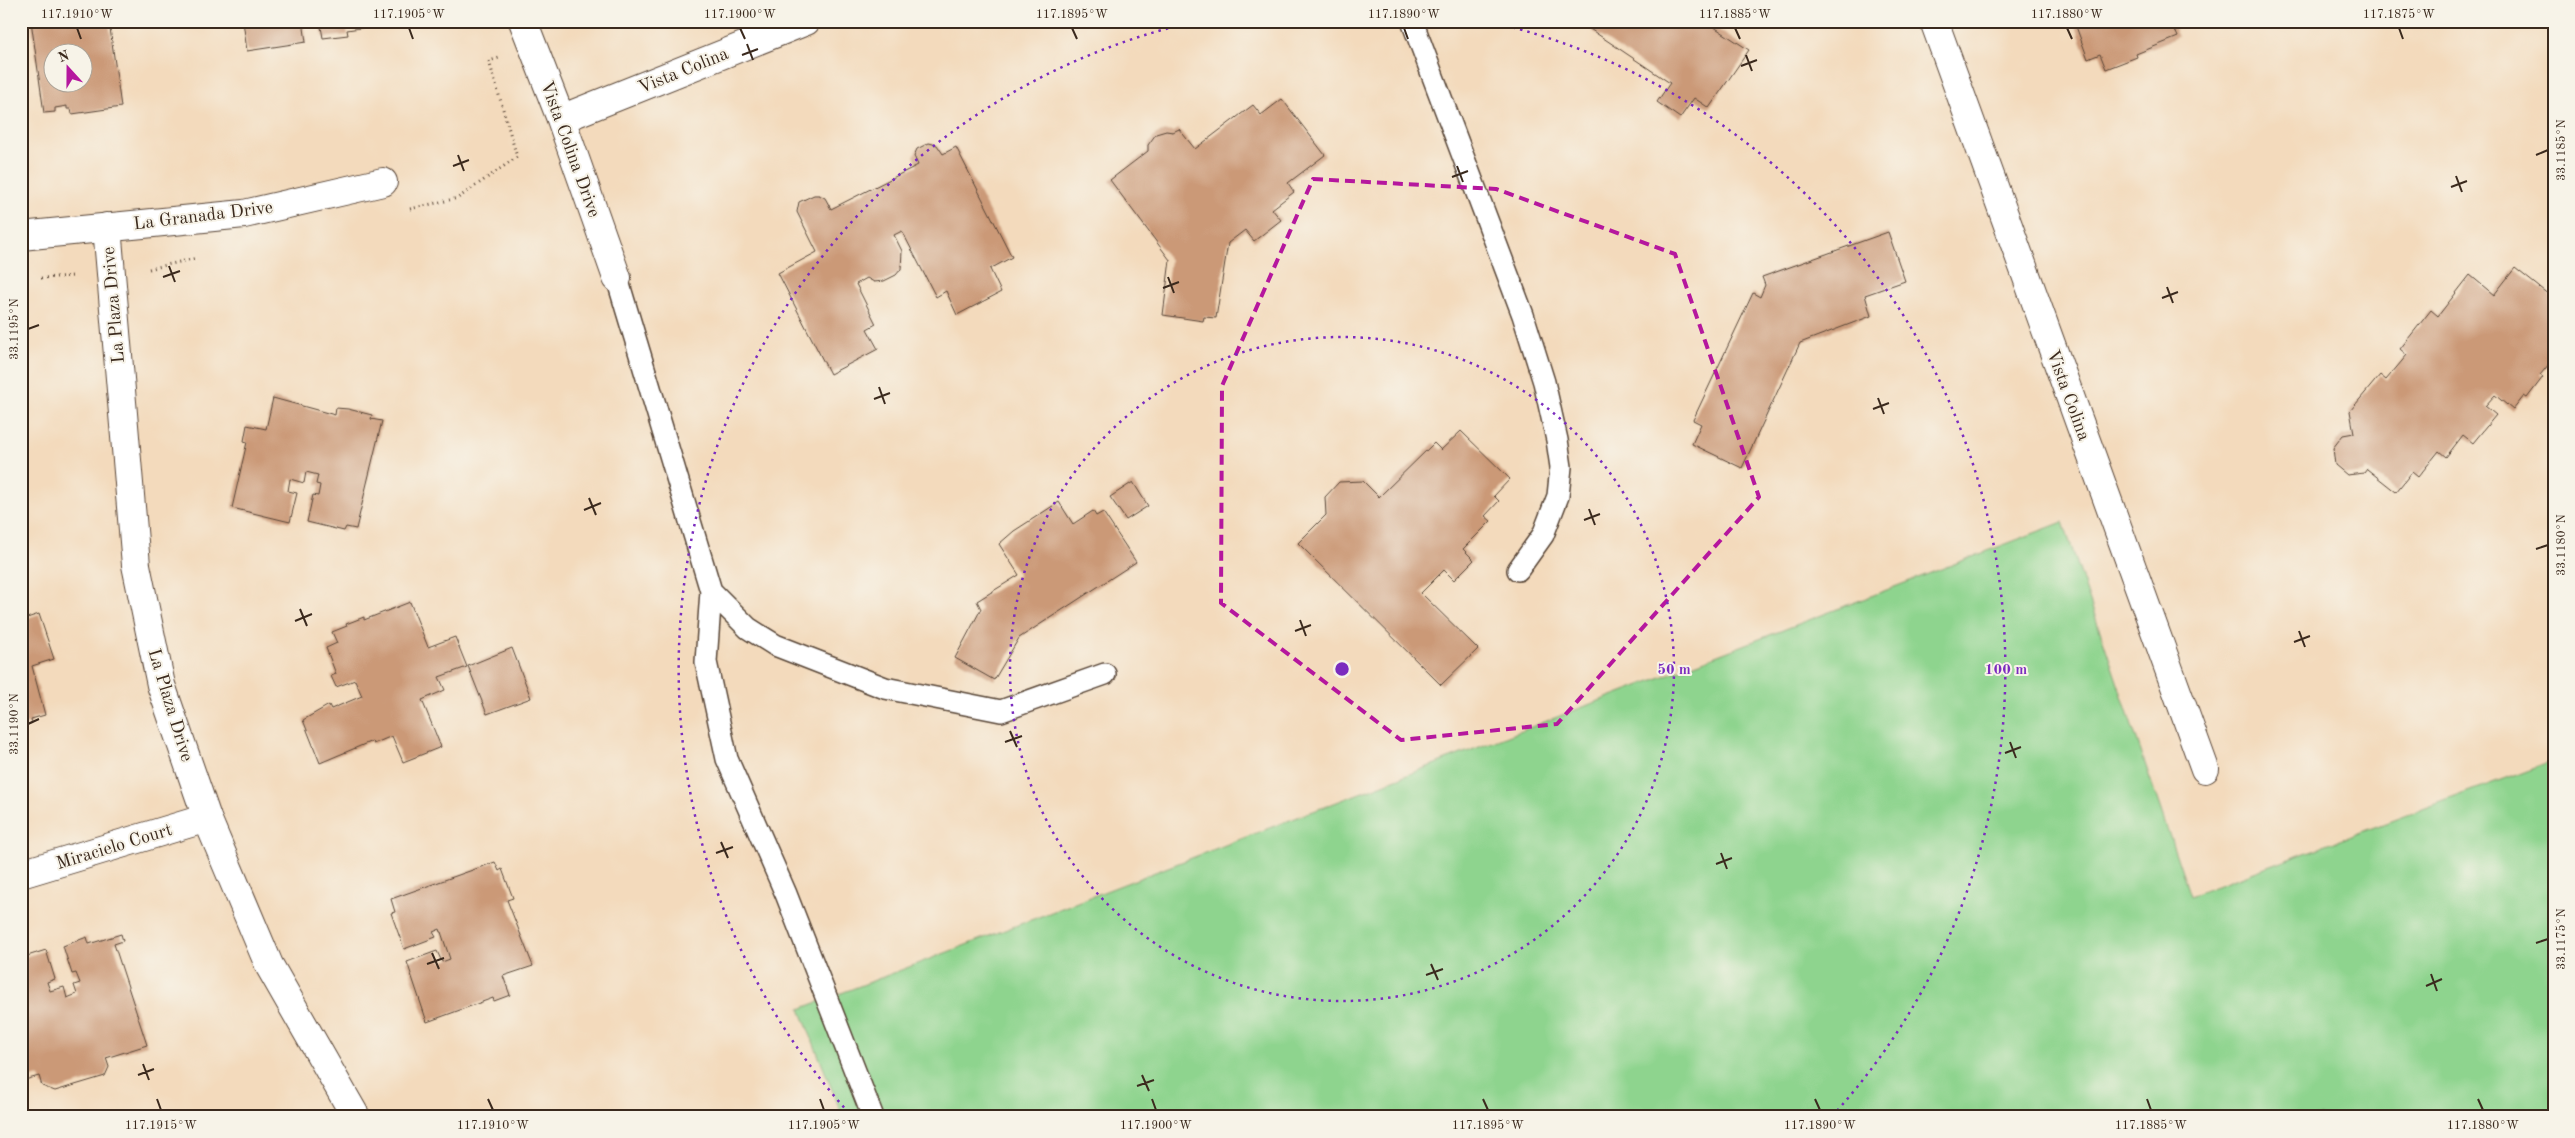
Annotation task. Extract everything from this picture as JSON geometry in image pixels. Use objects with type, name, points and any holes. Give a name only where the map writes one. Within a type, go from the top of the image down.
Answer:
[{"type":"street","name":"Vista Colina Drive","points":[[523,21],[561,119],[617,278]]},
{"type":"street","name":"Vista Colina","points":[[561,119],[806,21]]},
{"type":"street","name":"Vista Colina","points":[[1934,21],[2205,769]]},
{"type":"street","name":"La Granada Drive","points":[[21,236],[244,214],[383,182]]},
{"type":"street","name":"La Plaza Drive","points":[[107,227],[136,565],[161,685],[207,818],[268,965],[356,1117]]},
{"type":"street","name":"Miracielo Court","points":[[21,874],[207,818]]},
{"type":"lane","points":[[1412,21],[1523,315],[1544,382],[1557,440],[1560,467],[1558,496],[1543,535],[1518,570]]},
{"type":"lane","points":[[617,278],[711,591],[706,662],[727,759],[786,894],[873,1117]]},
{"type":"lane","points":[[711,591],[748,628],[775,645],[885,688],[1001,711],[1105,674]]},
{"type":"highlighted area","points":[[1313,179],[1496,189],[1675,254],[1759,497],[1557,724],[1401,740],[1221,603],[1222,386]]},
{"type":"green space","points":[[2063,522],[2190,896],[2554,760],[2554,1117],[843,1117],[800,1009]]},
{"type":"building","points":[[31,21],[109,21],[121,107],[72,114],[71,109],[67,109],[67,106],[55,108],[55,112],[44,113]]},
{"type":"building","points":[[243,21],[303,21],[306,42],[247,51]]},
{"type":"building","points":[[320,21],[380,21],[380,25],[347,30],[348,35],[323,38]]},
{"type":"building","points":[[1578,21],[1705,21],[1749,50],[1709,108],[1694,98],[1680,118],[1657,102],[1670,83]]},
{"type":"building","points":[[2074,21],[2191,21],[2174,28],[2178,37],[2136,54],[2137,57],[2106,69],[2100,54],[2088,59]]},
{"type":"building","points":[[1282,99],[1325,155],[1288,183],[1294,192],[1272,209],[1281,220],[1254,241],[1245,230],[1228,243],[1216,318],[1204,317],[1203,321],[1163,315],[1170,260],[1110,180],[1148,151],[1148,145],[1156,134],[1166,131],[1173,132],[1179,129],[1195,149],[1253,105],[1261,115]]},
{"type":"building","points":[[929,143],[937,145],[943,154],[956,147],[1012,257],[990,269],[1001,292],[957,315],[946,291],[936,297],[902,231],[894,235],[902,251],[901,269],[896,275],[884,281],[874,282],[867,278],[856,284],[876,324],[867,329],[878,349],[830,374],[778,273],[817,252],[797,212],[799,202],[814,195],[819,195],[825,198],[831,209],[918,165],[914,156],[917,149]]},
{"type":"building","points":[[1888,232],[1905,281],[1865,295],[1871,316],[1800,343],[1742,468],[1692,444],[1701,424],[1693,420],[1753,293],[1760,297],[1765,285],[1762,277]]},
{"type":"building","points":[[2515,268],[2554,299],[2554,358],[2540,375],[2543,377],[2527,398],[2524,396],[2513,410],[2495,395],[2485,406],[2496,415],[2473,443],[2463,435],[2446,457],[2439,451],[2418,477],[2412,472],[2396,492],[2367,469],[2364,473],[2347,475],[2335,465],[2333,448],[2343,435],[2354,433],[2350,411],[2380,375],[2386,380],[2407,355],[2400,349],[2431,310],[2438,316],[2470,275],[2494,295]]},
{"type":"building","points":[[273,398],[335,415],[336,408],[348,409],[372,415],[371,419],[382,421],[356,529],[346,527],[344,531],[307,522],[313,495],[318,496],[320,485],[316,484],[318,475],[306,472],[304,483],[290,479],[288,491],[297,493],[290,522],[232,508],[247,442],[244,441],[247,425],[266,429]]},
{"type":"building","points":[[1461,431],[1510,479],[1494,496],[1499,501],[1485,516],[1491,521],[1463,549],[1474,560],[1454,580],[1444,570],[1421,593],[1478,649],[1441,685],[1298,543],[1326,515],[1325,497],[1339,482],[1363,481],[1379,497],[1434,443],[1441,450]]},
{"type":"building","points":[[1133,482],[1148,506],[1126,520],[1110,497]]},
{"type":"building","points":[[1059,502],[1073,524],[1093,511],[1096,516],[1103,512],[1136,562],[1019,638],[994,680],[955,658],[981,609],[977,601],[1019,575],[999,544],[1014,531]]},
{"type":"building","points":[[410,602],[428,647],[455,637],[467,667],[439,677],[445,690],[422,700],[441,747],[403,762],[392,736],[373,744],[372,741],[320,763],[303,720],[329,705],[331,709],[362,696],[355,680],[336,687],[331,676],[336,674],[326,648],[337,643],[332,632],[364,617],[364,620]]},
{"type":"building","points":[[39,614],[54,659],[32,666],[45,715],[31,719],[32,723],[21,726],[21,620]]},
{"type":"building","points":[[512,648],[531,698],[487,714],[468,666]]},
{"type":"building","points":[[495,862],[499,871],[502,869],[513,898],[507,900],[533,966],[503,976],[510,995],[494,1001],[493,998],[427,1022],[407,962],[437,951],[442,962],[450,959],[440,929],[433,932],[436,937],[404,949],[391,913],[395,912],[391,899]]},
{"type":"building","points":[[121,934],[123,941],[114,944],[147,1045],[106,1058],[109,1067],[105,1076],[55,1091],[42,1086],[39,1076],[21,1081],[21,958],[46,950],[55,979],[47,982],[50,991],[64,987],[67,998],[77,994],[74,985],[80,983],[76,973],[72,974],[63,946],[87,937],[89,944]]}]
